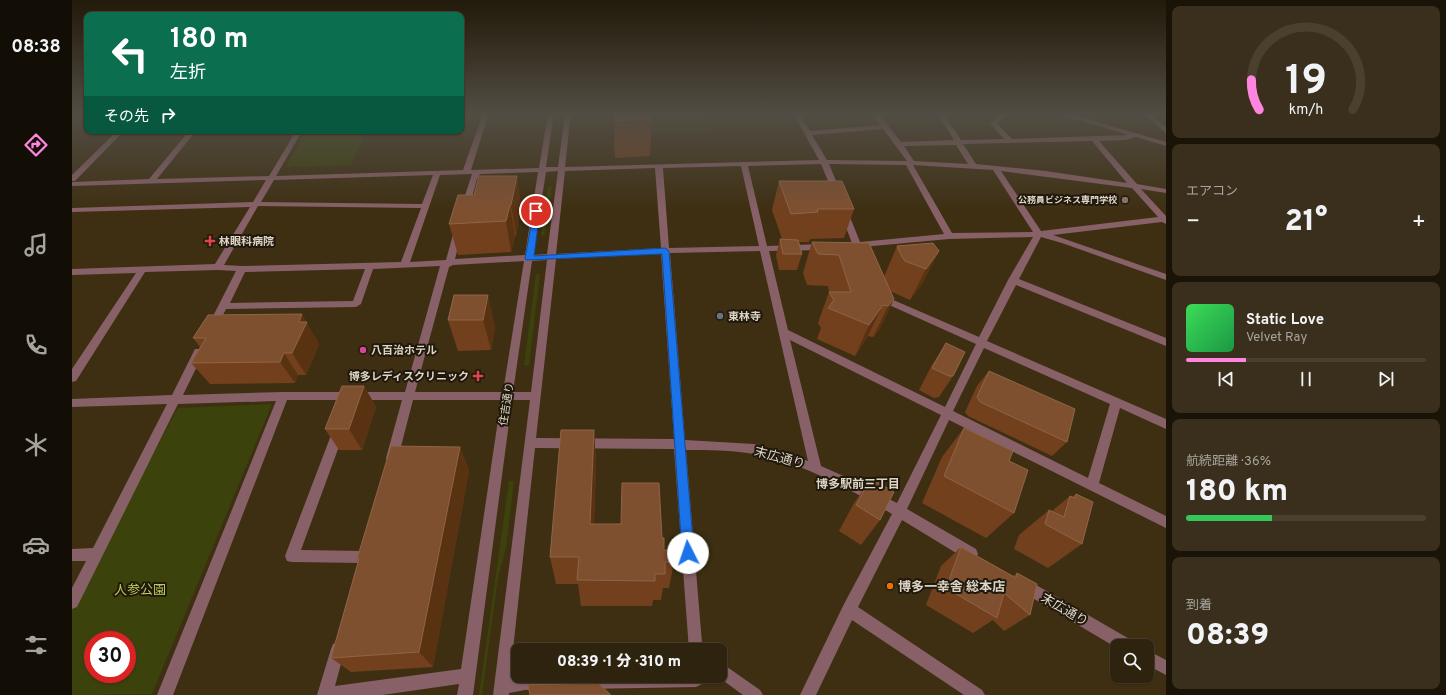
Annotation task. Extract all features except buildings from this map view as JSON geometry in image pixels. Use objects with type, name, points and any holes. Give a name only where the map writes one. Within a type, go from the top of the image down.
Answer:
[{"type":"street","points":[[72,179],[106,145]]},
{"type":"street","points":[[151,182],[181,145]]},
{"type":"street","points":[[218,267],[290,145]]},
{"type":"street","points":[[466,172],[475,145]]},
{"type":"street","name":"住吉通り","points":[[465,695],[507,396],[546,145]]},
{"type":"street","points":[[525,683],[502,691],[564,145]]},
{"type":"street","points":[[815,145],[824,162],[863,258]]},
{"type":"street","points":[[900,145],[949,236]]},
{"type":"street","points":[[962,145],[974,166]]},
{"type":"street","points":[[1099,145],[1165,220]]},
{"type":"street","points":[[72,184],[824,162],[910,163],[974,166],[1073,177],[1166,191]]},
{"type":"street","points":[[744,164],[816,467]]},
{"type":"street","points":[[659,166],[695,643]]},
{"type":"street","points":[[996,169],[1039,234],[1066,241],[1166,277]]},
{"type":"street","points":[[389,467],[446,264],[461,221],[473,179],[477,172]]},
{"type":"street","points":[[404,266],[437,174]]},
{"type":"street","points":[[72,210],[256,204],[426,206]]},
{"type":"street","points":[[846,246],[949,236],[1039,234],[1165,220]]},
{"type":"street","points":[[808,695],[849,609],[899,512],[1013,280],[1039,234]]},
{"type":"street","points":[[72,272],[218,267],[242,269],[404,266],[665,251],[831,246]]},
{"type":"street","points":[[224,306],[356,304],[370,266]]},
{"type":"street","points":[[72,602],[95,554],[242,269]]},
{"type":"street","points":[[72,378],[142,270]]},
{"type":"street","points":[[1013,280],[1166,342]]},
{"type":"street","points":[[877,291],[879,298],[1166,424]]},
{"type":"street","points":[[785,333],[1166,522]]},
{"type":"street","points":[[72,404],[283,396],[350,402],[409,397],[535,396]]},
{"type":"street","points":[[165,695],[283,396]]},
{"type":"street","points":[[1092,486],[1116,402]]},
{"type":"street","points":[[342,422],[292,556],[363,557]]},
{"type":"street","name":"末広通り","points":[[529,443],[680,444],[735,446],[761,451],[816,467],[844,481],[980,559]]},
{"type":"street","points":[[359,572],[368,542]]},
{"type":"street","points":[[72,555],[95,554]]},
{"type":"street","name":"末広通り","points":[[1014,579],[1116,639]]},
{"type":"street","points":[[849,609],[977,695]]},
{"type":"street","points":[[342,634],[326,695],[467,676]]},
{"type":"street","points":[[1154,661],[1166,668]]},
{"type":"street","points":[[727,674],[756,695]]},
{"type":"green space","points":[[298,145],[360,145],[351,165],[286,167]]},
{"type":"green space","points":[[548,187],[552,187],[545,235],[541,235]]},
{"type":"green space","points":[[536,274],[540,274],[529,365],[524,365]]},
{"type":"green space","name":"人参公園","points":[[272,404],[152,694],[72,695],[72,605],[178,408]]},
{"type":"green space","points":[[509,481],[514,481],[506,548],[498,578],[482,695],[479,695]]},
{"type":"place","name":"公務員ビジネス専門学校","points":[[1125,200]]},
{"type":"place","name":"林眼科病院","points":[[210,241]]},
{"type":"place","name":"東林寺","points":[[720,316]]},
{"type":"place","name":"八百治ホテル","points":[[363,350]]},
{"type":"place","name":"博多レディスクリニック","points":[[478,376]]},
{"type":"place","name":"博多一幸舎 総本店","points":[[890,586]]},
{"type":"district","name":"博多駅前三丁目","points":[[858,484]]},
{"type":"route","points":[[536,211],[529,258],[665,251],[688,553]]}]
